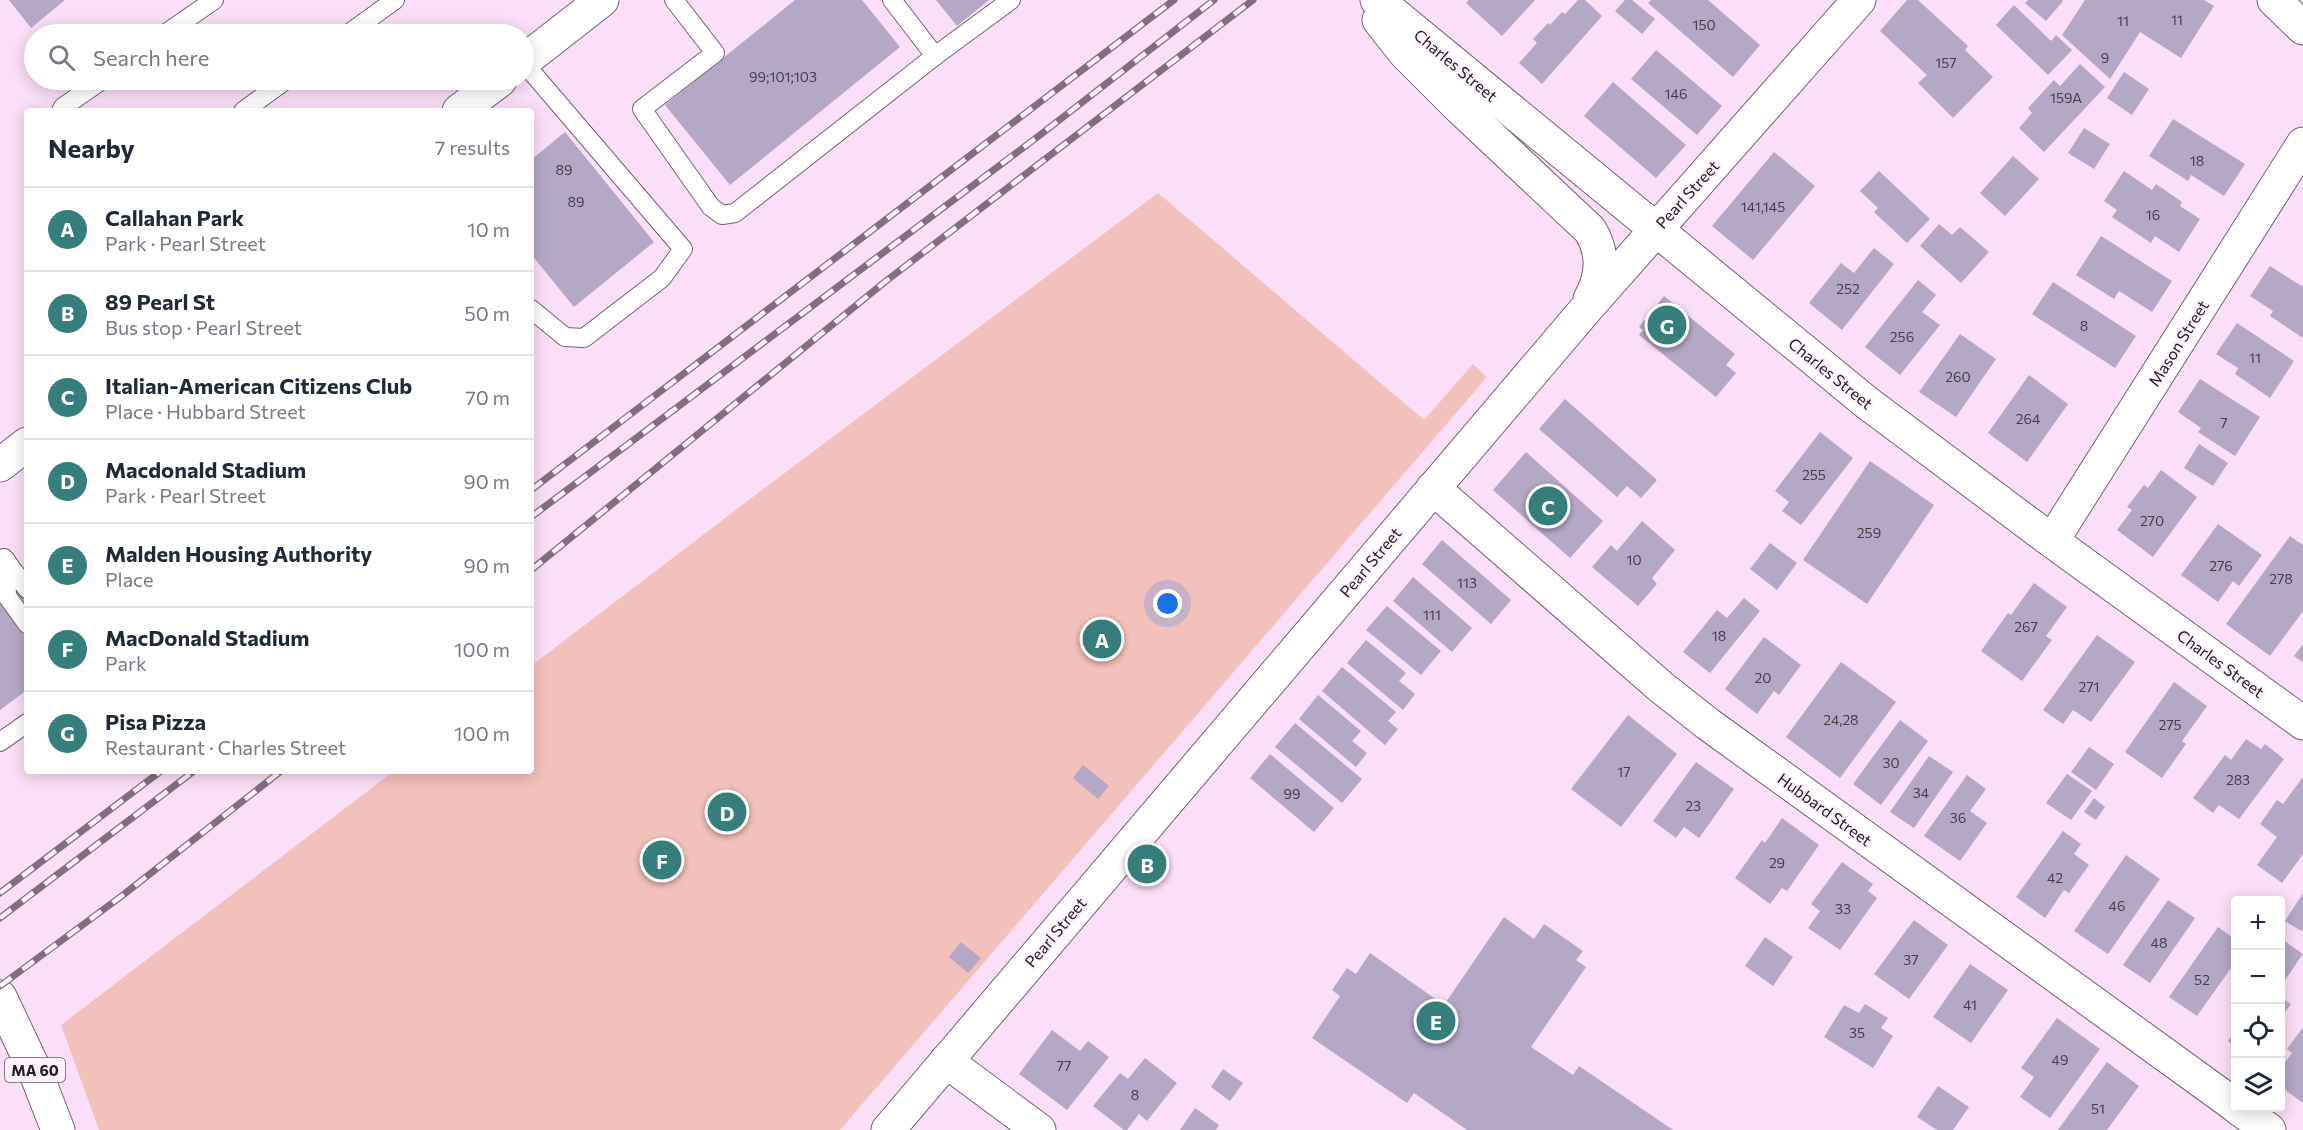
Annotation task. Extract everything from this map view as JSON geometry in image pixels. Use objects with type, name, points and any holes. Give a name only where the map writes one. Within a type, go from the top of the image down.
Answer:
[{"type":"street","points":[[534,54],[602,0]]},
{"type":"street","name":"Charles Street","points":[[1363,0],[1405,53],[1590,230],[1601,254],[1600,270],[1592,294],[1575,322]]},
{"type":"street","name":"Charles Street","points":[[1377,0],[1866,402],[2052,541],[2303,723]]},
{"type":"street","name":"Pearl Street","points":[[888,1130],[1575,322],[1859,0]]},
{"type":"street","points":[[2279,2],[2303,28]]},
{"type":"street","points":[[463,108],[487,90]]},
{"type":"street","name":"Mason Street","points":[[2052,541],[2303,144]]},
{"type":"street","points":[[0,465],[24,446]]},
{"type":"street","name":"Hubbard Street","points":[[1433,488],[1662,687],[1708,724],[2231,1103]]},
{"type":"street","name":"MA 60","points":[[0,997],[35,1071],[58,1130]]},
{"type":"street","points":[[946,1061],[1039,1130]]},
{"type":"street","name":"Hubbard Street","points":[[2244,1112],[2269,1130]]},
{"type":"lane","points":[[179,24],[214,0]]},
{"type":"lane","points":[[362,24],[395,0]]},
{"type":"lane","points":[[674,0],[715,53],[642,109],[711,207],[722,215],[735,213],[935,56],[1011,0]]},
{"type":"lane","points":[[892,0],[935,56]]},
{"type":"lane","points":[[534,74],[683,249],[662,278],[584,338],[565,337],[534,311]]},
{"type":"lane","points":[[62,108],[87,90]]},
{"type":"lane","points":[[247,108],[272,90]]},
{"type":"lane","points":[[3,556],[24,585]]},
{"type":"lane","points":[[3,556],[6,596],[24,620]]},
{"type":"lane","points":[[0,741],[24,725]]},
{"type":"shaded area","points":[[1158,193],[1424,420],[1473,364],[1487,377],[840,1130],[99,1130],[61,1025],[390,774],[534,774],[534,664]]},
{"type":"building","points":[[9,0],[65,0],[36,24],[28,24]]},
{"type":"building","points":[[795,0],[862,0],[900,47],[730,185],[665,105]]},
{"type":"building","points":[[936,0],[989,0],[957,26]]},
{"type":"building","points":[[1469,0],[1535,0],[1502,36],[1466,3]]},
{"type":"building","points":[[1578,0],[1585,0],[1602,16],[1542,84],[1519,63],[1537,43],[1533,39],[1548,23],[1550,25],[1562,12],[1565,14]]},
{"type":"building","points":[[1625,0],[1632,0],[1655,19],[1642,34],[1615,11]]},
{"type":"building","points":[[1651,0],[1708,0],[1760,45],[1733,77],[1648,3]]},
{"type":"building","points":[[1907,0],[1918,0],[1968,46],[1965,50],[1993,77],[1953,118],[1918,83],[1927,75],[1880,31]]},
{"type":"building","points":[[2028,0],[2063,1],[2046,21],[2025,3]]},
{"type":"building","points":[[2085,0],[2204,0],[2214,6],[2181,58],[2140,32],[2110,79],[2062,35]]},
{"type":"building","points":[[2014,5],[2051,41],[2056,35],[2072,50],[2048,75],[1996,25]]},
{"type":"building","points":[[1656,50],[1722,106],[1697,135],[1631,79]]},
{"type":"building","points":[[2080,64],[2105,87],[2044,152],[2019,128],[2032,113],[2028,108],[2054,80],[2060,86]]},
{"type":"building","points":[[2124,72],[2149,89],[2132,115],[2107,98]]},
{"type":"building","points":[[1613,82],[1686,145],[1656,178],[1584,116]]},
{"type":"building","points":[[2173,119],[2245,164],[2224,196],[2191,175],[2188,181],[2149,156]]},
{"type":"building","points":[[2084,128],[2110,144],[2094,169],[2068,153]]},
{"type":"building","points":[[565,132],[654,242],[574,307],[534,258],[534,158]]},
{"type":"building","points":[[1774,152],[1815,186],[1753,260],[1712,226]]},
{"type":"building","points":[[2013,156],[2039,179],[2005,216],[1980,193]]},
{"type":"building","points":[[1879,171],[1930,219],[1907,243],[1874,212],[1878,208],[1860,191]]},
{"type":"building","points":[[2124,171],[2152,190],[2156,184],[2182,202],[2180,206],[2200,219],[2179,252],[2155,236],[2151,243],[2112,217],[2117,210],[2104,201]]},
{"type":"building","points":[[1939,224],[1952,235],[1960,227],[1989,252],[1961,283],[1920,246]]},
{"type":"building","points":[[2101,236],[2172,281],[2152,312],[2119,291],[2114,299],[2076,275]]},
{"type":"building","points":[[1874,248],[1894,264],[1842,330],[1809,303],[1841,263],[1854,273]]},
{"type":"building","points":[[2270,266],[2303,287],[2303,338],[2270,316],[2273,311],[2250,296]]},
{"type":"building","points":[[1918,280],[1936,295],[1922,312],[1940,325],[1900,375],[1865,347]]},
{"type":"building","points":[[2053,282],[2136,336],[2115,368],[2032,314]]},
{"type":"building","points":[[1664,296],[1735,354],[1726,365],[1736,373],[1716,397],[1639,335],[1643,330],[1639,327]]},
{"type":"building","points":[[2237,323],[2294,361],[2270,398],[2235,374],[2238,368],[2216,354]]},
{"type":"building","points":[[1960,334],[1996,359],[1956,417],[1919,392]]},
{"type":"building","points":[[2029,375],[2068,404],[2027,462],[1988,433]]},
{"type":"building","points":[[2200,379],[2260,417],[2235,456],[2198,432],[2201,428],[2178,412]]},
{"type":"building","points":[[1565,399],[1657,480],[1641,498],[1627,486],[1617,497],[1539,429]]},
{"type":"building","points":[[1820,432],[1853,458],[1801,525],[1782,511],[1789,502],[1775,491]]},
{"type":"building","points":[[2199,444],[2228,463],[2213,486],[2184,468]]},
{"type":"building","points":[[1526,452],[1603,521],[1570,558],[1493,490]]},
{"type":"building","points":[[1870,461],[1934,505],[1867,604],[1803,560]]},
{"type":"building","points":[[2161,470],[2197,497],[2153,557],[2117,530],[2132,510],[2127,507],[2144,485],[2148,488]]},
{"type":"building","points":[[1642,521],[1675,550],[1652,578],[1657,584],[1638,606],[1592,567],[1611,545],[1617,551]]},
{"type":"building","points":[[2218,524],[2262,555],[2239,586],[2233,581],[2218,602],[2181,575]]},
{"type":"building","points":[[2290,536],[2303,545],[2303,611],[2270,656],[2226,624]]},
{"type":"building","points":[[1442,540],[1511,600],[1491,624],[1422,564]]},
{"type":"building","points":[[1770,543],[1797,563],[1777,590],[1750,569]]},
{"type":"building","points":[[1413,577],[1472,628],[1452,652],[1393,601]]},
{"type":"building","points":[[24,582],[24,692],[0,710],[0,600]]},
{"type":"building","points":[[2034,583],[2067,607],[2046,636],[2052,640],[2022,681],[1981,651],[2008,613],[2011,615]]},
{"type":"building","points":[[1744,598],[1760,611],[1710,673],[1683,652],[1717,610],[1727,618]]},
{"type":"building","points":[[1387,606],[1441,651],[1421,675],[1366,630]]},
{"type":"building","points":[[2097,635],[2135,662],[2091,722],[2073,710],[2063,724],[2043,710]]},
{"type":"building","points":[[1764,637],[1801,665],[1779,695],[1774,691],[1757,714],[1725,689]]},
{"type":"building","points":[[1366,640],[1406,673],[1399,681],[1415,694],[1403,710],[1347,663]]},
{"type":"building","points":[[2303,644],[2303,662],[2294,656]]},
{"type":"building","points":[[1841,662],[1896,702],[1840,778],[1786,737]]},
{"type":"building","points":[[1342,667],[1396,712],[1388,721],[1398,729],[1385,745],[1322,691]]},
{"type":"building","points":[[2174,682],[2207,706],[2182,741],[2186,744],[2162,778],[2125,752]]},
{"type":"building","points":[[1318,695],[1361,731],[1352,741],[1367,753],[1356,767],[1299,719]]},
{"type":"building","points":[[1628,715],[1677,754],[1621,827],[1571,789]]},
{"type":"building","points":[[1900,720],[1928,741],[1881,805],[1853,784]]},
{"type":"building","points":[[1295,723],[1362,779],[1342,803],[1275,747]]},
{"type":"building","points":[[2246,739],[2261,749],[2265,744],[2284,759],[2239,819],[2219,805],[2213,813],[2193,798],[2225,755],[2231,760]]},
{"type":"building","points":[[2089,747],[2114,764],[2096,790],[2071,772]]},
{"type":"building","points":[[1270,754],[1334,808],[1314,832],[1250,778]]},
{"type":"building","points":[[1929,756],[1953,772],[1914,828],[1890,812]]},
{"type":"building","points":[[1696,762],[1734,789],[1699,838],[1684,827],[1676,838],[1653,821]]},
{"type":"building","points":[[1083,765],[1109,786],[1098,799],[1073,778]]},
{"type":"building","points":[[2067,774],[2092,791],[2071,820],[2046,803]]},
{"type":"building","points":[[1967,775],[1986,789],[1970,811],[1987,823],[1960,861],[1924,836]]},
{"type":"building","points":[[2303,777],[2303,854],[2282,883],[2257,865],[2277,837],[2260,824],[2277,800],[2283,804]]},
{"type":"building","points":[[2094,798],[2105,807],[2096,820],[2084,812]]},
{"type":"building","points":[[1782,818],[1819,845],[1787,891],[1782,888],[1770,904],[1735,878],[1762,840],[1765,843]]},
{"type":"building","points":[[2063,831],[2081,844],[2074,854],[2089,865],[2069,893],[2064,890],[2045,918],[2016,897]]},
{"type":"building","points":[[2126,855],[2160,879],[2108,954],[2074,931]]},
{"type":"building","points":[[1842,862],[1873,884],[1868,891],[1877,898],[1840,950],[1808,928],[1820,911],[1811,904]]},
{"type":"building","points":[[2303,893],[2303,929],[2301,931],[2285,921]]},
{"type":"building","points":[[2168,900],[2195,918],[2150,983],[2123,965]]},
{"type":"building","points":[[1504,917],[1534,939],[1544,924],[1583,951],[1576,960],[1586,967],[1531,1047],[1573,1075],[1579,1066],[1673,1130],[1467,1130],[1414,1093],[1407,1103],[1312,1038],[1340,996],[1332,990],[1347,968],[1356,974],[1370,953],[1444,1005]]},
{"type":"building","points":[[1914,920],[1948,945],[1909,999],[1874,974]]},
{"type":"building","points":[[2218,927],[2231,936],[2231,968],[2197,1016],[2169,997]]},
{"type":"building","points":[[1765,937],[1793,957],[1773,986],[1745,966]]},
{"type":"building","points":[[2285,941],[2303,954],[2285,980]]},
{"type":"building","points":[[961,942],[981,958],[968,973],[949,957]]},
{"type":"building","points":[[1970,964],[2008,990],[1971,1043],[1933,1017]]},
{"type":"building","points":[[2285,1000],[2291,1004],[2285,1012]]},
{"type":"building","points":[[1865,1004],[1888,1018],[1881,1028],[1893,1036],[1873,1068],[1824,1037],[1844,1005],[1859,1013]]},
{"type":"building","points":[[2057,1018],[2100,1049],[2050,1118],[2020,1097],[2034,1077],[2021,1068]]},
{"type":"building","points":[[2303,1027],[2303,1103],[2285,1090],[2285,1062],[2292,1053],[2287,1049]]},
{"type":"building","points":[[1052,1030],[1080,1051],[1088,1041],[1109,1057],[1067,1110],[1019,1074]]},
{"type":"building","points":[[1145,1058],[1177,1083],[1147,1121],[1139,1114],[1127,1130],[1124,1130],[1093,1106],[1120,1073],[1128,1079]]},
{"type":"building","points":[[2107,1062],[2139,1086],[2107,1130],[2058,1130]]},
{"type":"building","points":[[1223,1069],[1243,1083],[1230,1101],[1211,1087]]},
{"type":"building","points":[[1938,1086],[1969,1107],[1953,1130],[1937,1130],[1917,1117]]},
{"type":"building","points":[[1195,1108],[1219,1125],[1216,1130],[1180,1130]]},
{"type":"railway","points":[[534,488],[1174,0]]},
{"type":"railway","points":[[534,515],[1040,135],[1214,0]]},
{"type":"railway","points":[[534,568],[886,281],[1253,0]]},
{"type":"railway","points":[[0,893],[157,774]]},
{"type":"railway","points":[[0,918],[190,774]]},
{"type":"railway","points":[[0,986],[123,895],[277,774]]},
{"type":"place","name":"Pisa Pizza","points":[[1667,325]]},
{"type":"place","name":"Italian-American Citizens Club","points":[[1548,506]]},
{"type":"place","name":"Callahan Park","points":[[1102,639]]},
{"type":"place","name":"Macdonald Stadium","points":[[727,812]]},
{"type":"place","name":"MacDonald Stadium","points":[[662,860]]},
{"type":"place","name":"89 Pearl St","points":[[1147,864]]},
{"type":"place","name":"Malden Housing Authority","points":[[1436,1021]]}]
